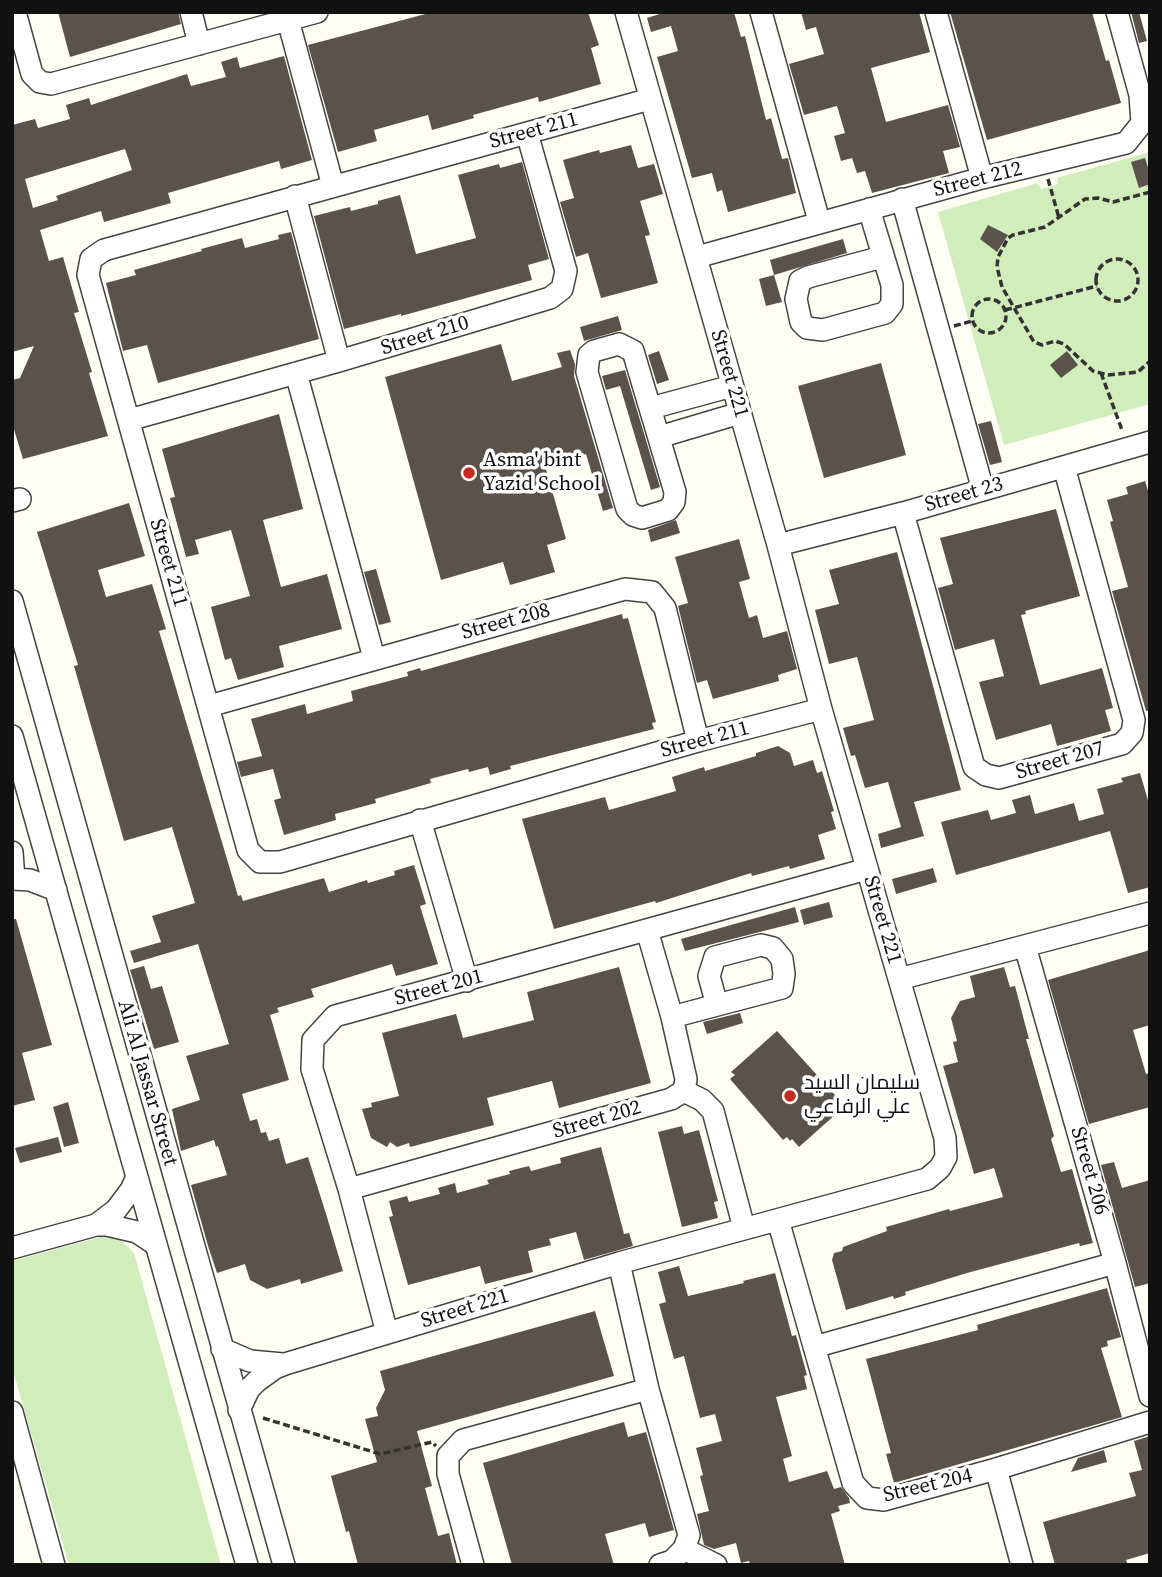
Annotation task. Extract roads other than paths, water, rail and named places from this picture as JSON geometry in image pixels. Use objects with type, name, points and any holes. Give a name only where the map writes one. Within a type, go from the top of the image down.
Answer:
[{"type":"street","points":[[15,12],[32,75],[40,82],[51,84],[199,44],[240,22],[288,20],[317,12]]},
{"type":"street","points":[[191,12],[199,44]]},
{"type":"street","name":"Street 221","points":[[239,1410],[249,1389],[257,1381],[285,1364],[619,1263],[927,1179],[940,1168],[946,1157],[946,1138],[821,709],[778,545],[626,12]]},
{"type":"street","points":[[761,12],[819,221]]},
{"type":"street","points":[[936,12],[982,178]]},
{"type":"street","name":"Street 212","points":[[697,257],[819,221],[1126,143],[1142,123],[1140,95],[1117,12]]},
{"type":"street","points":[[288,20],[333,186]]},
{"type":"street","name":"Street 211","points":[[650,99],[104,250],[91,259],[88,275],[248,850],[260,862],[280,862],[698,741],[821,709]]},
{"type":"street","name":"Street 210","points":[[129,420],[339,362],[550,298],[562,289],[566,271],[527,133]]},
{"type":"street","points":[[295,196],[339,362]]},
{"type":"street","points":[[902,199],[983,490]]},
{"type":"street","points":[[869,209],[893,294],[892,304],[885,313],[823,330],[807,328],[801,323],[796,299],[800,281],[807,276],[882,257]]},
{"type":"street","points":[[619,344],[634,351],[659,437],[675,492],[674,502],[668,510],[642,518],[632,515],[627,509],[587,372],[589,355],[619,344]]},
{"type":"street","points":[[296,373],[374,658]]},
{"type":"street","points":[[651,408],[733,386]]},
{"type":"street","points":[[659,437],[740,413]]},
{"type":"street","name":"Street 23","points":[[778,545],[903,513],[1150,442]]},
{"type":"street","name":"Street 207","points":[[903,513],[974,767],[986,775],[999,778],[1122,744],[1132,733],[1134,720],[1064,467]]},
{"type":"street","name":"Street 208","points":[[209,706],[625,589],[652,592],[665,608],[698,741]]},
{"type":"street","name":"Ali Al Jassar Street","points":[[12,601],[284,1565]]},
{"type":"street","name":"Ali Al Jassar Street","points":[[13,742],[247,1565]]},
{"type":"street","points":[[420,820],[467,981]]},
{"type":"street","points":[[12,852],[13,879],[30,880],[56,890]]},
{"type":"street","name":"Street 201","points":[[387,1333],[349,1189],[312,1069],[313,1040],[335,1016],[867,869]]},
{"type":"street","points":[[899,979],[1150,913]]},
{"type":"street","points":[[647,930],[672,1017],[686,1079],[684,1091],[702,1100],[713,1111],[744,1228]]},
{"type":"street","name":"Street 206","points":[[1025,946],[1150,1396]]},
{"type":"street","points":[[78,971],[96,972],[114,963]]},
{"type":"street","points":[[672,1017],[717,1005]]},
{"type":"street","points":[[100,1051],[116,1039],[135,1040]]},
{"type":"street","name":"Street 202","points":[[349,1189],[671,1099],[684,1091]]},
{"type":"street","points":[[96,1226],[116,1210],[136,1179]]},
{"type":"street","name":"Street 204","points":[[778,1220],[853,1483],[867,1498],[884,1500],[1150,1422]]},
{"type":"street","points":[[12,1248],[96,1226],[128,1229],[155,1244]]},
{"type":"street","points":[[619,1263],[649,1389],[689,1535],[684,1549],[672,1561],[660,1565]]},
{"type":"street","points":[[814,1347],[1115,1263]]},
{"type":"street","name":"Street 221","points":[[222,1349],[250,1361],[285,1364]]},
{"type":"street","points":[[473,1565],[448,1474],[448,1456],[463,1440],[649,1389]]},
{"type":"street","points":[[12,1412],[54,1565]]},
{"type":"street","points":[[996,1469],[1023,1565]]},
{"type":"street","points":[[684,1549],[716,1565]]},
{"type":"place","name":"Asma' bint Yazid School","points":[[469,473]]},
{"type":"place","name":"سليمان السيد علي الرفاعي","points":[[790,1096]]}]
